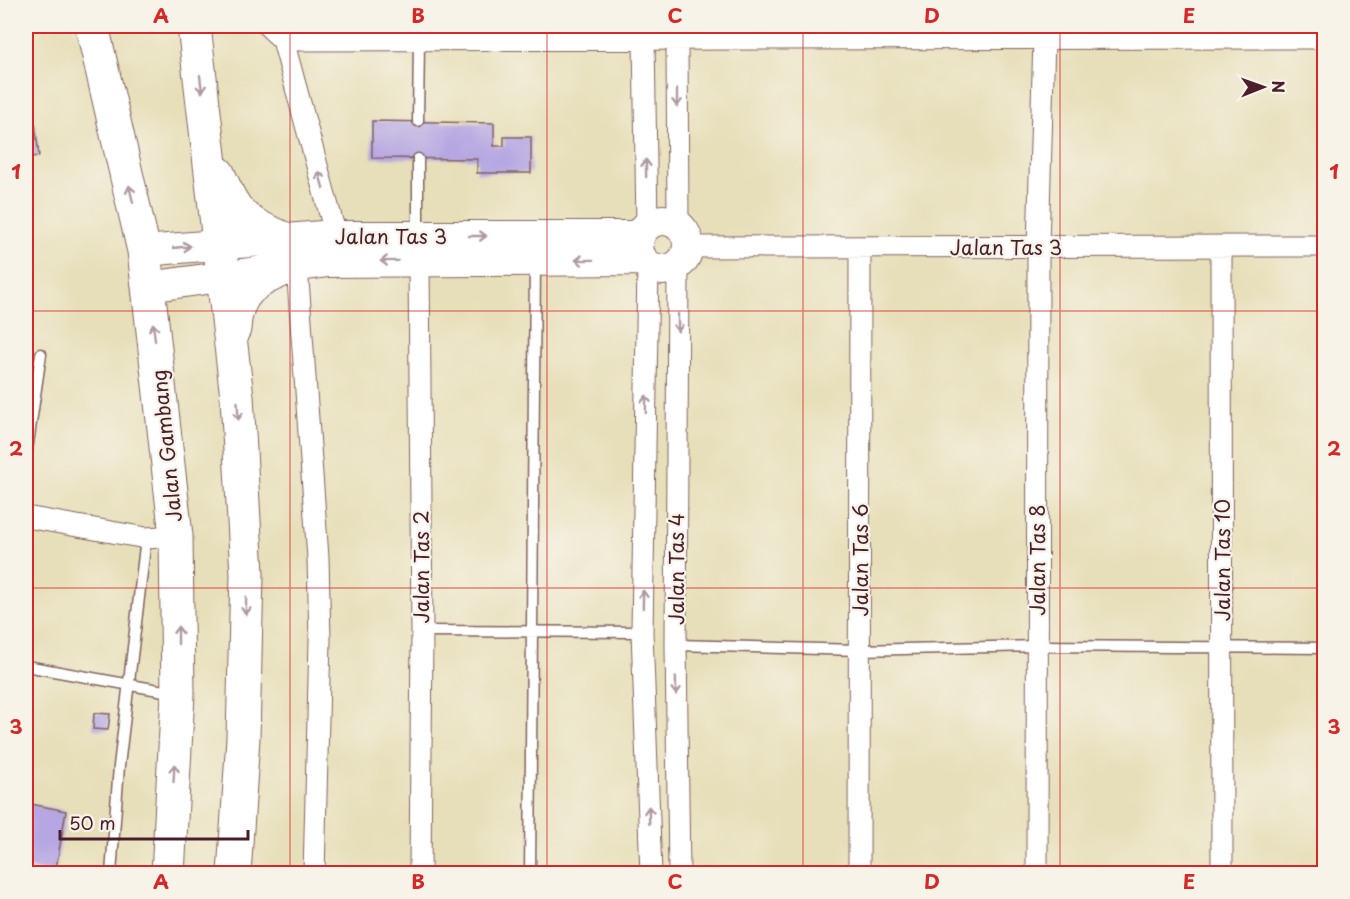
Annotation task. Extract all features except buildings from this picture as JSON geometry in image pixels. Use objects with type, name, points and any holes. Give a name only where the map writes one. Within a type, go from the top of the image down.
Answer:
[{"type":"highway","name":"Jalan Gambang","points":[[92,26],[144,251],[148,288],[161,537],[178,694],[168,873]]},
{"type":"highway","points":[[194,26],[233,353],[247,574],[243,738],[234,873]]},
{"type":"highway","points":[[209,155],[230,199],[247,222],[290,257],[256,281],[242,296],[235,319],[233,353]]},
{"type":"street","points":[[336,236],[276,33],[419,40],[677,39],[804,32],[1044,38],[1324,38]]},
{"type":"street","name":"Jalan Tas 8","points":[[1037,873],[1038,247],[1044,38]]},
{"type":"street","name":"Jalan Tas 4","points":[[644,39],[642,632],[651,873]]},
{"type":"street","name":"Jalan Tas 4","points":[[677,39],[681,246],[676,645],[679,873]]},
{"type":"street","points":[[666,220],[681,246],[663,271],[644,247],[658,221],[666,220]]},
{"type":"street","name":"Jalan Tas 3","points":[[148,288],[224,278],[290,257],[336,236],[418,249],[535,261],[644,247]]},
{"type":"street","name":"Jalan Tas 3","points":[[144,251],[220,243],[328,262],[418,249],[644,247]]},
{"type":"street","name":"Jalan Tas 3","points":[[681,246],[1324,246]]},
{"type":"street","name":"Jalan Tas 10","points":[[1221,246],[1222,873]]},
{"type":"street","name":"Jalan Tas 6","points":[[859,873],[860,247]]},
{"type":"street","name":"Jalan Tas 2","points":[[418,249],[422,631],[420,873]]},
{"type":"street","points":[[290,257],[318,558],[320,640],[314,873]]},
{"type":"street","points":[[26,517],[161,537]]},
{"type":"lane","points":[[418,121],[419,40]]},
{"type":"lane","points":[[418,159],[418,249]]},
{"type":"lane","points":[[530,873],[535,261]]},
{"type":"lane","points":[[26,457],[41,354]]},
{"type":"lane","points":[[111,873],[119,766],[129,686],[161,537]]},
{"type":"lane","points":[[422,631],[642,632]]},
{"type":"lane","points":[[676,645],[860,650],[1037,646],[1324,648]]},
{"type":"lane","points":[[26,666],[178,694]]}]
